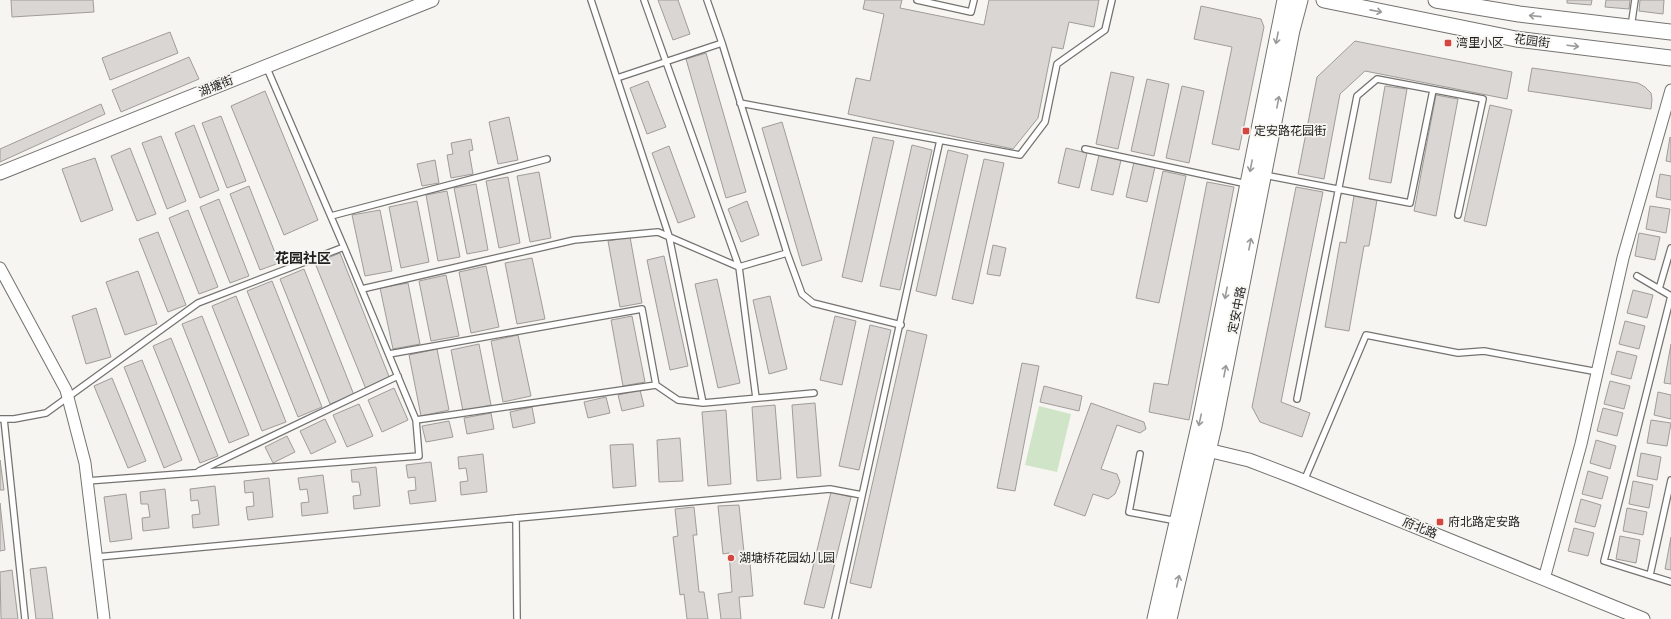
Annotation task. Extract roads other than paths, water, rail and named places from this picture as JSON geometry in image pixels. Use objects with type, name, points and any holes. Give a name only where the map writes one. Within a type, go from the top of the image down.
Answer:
[{"type":"main road","name":"定安中路","points":[[1169,619],[1248,184],[1285,0]]},
{"type":"main road","name":"定安中路","points":[[1154,619],[1177,522],[1201,449],[1214,426],[1292,30],[1300,0]]},
{"type":"main road","name":"花园街","points":[[1324,0],[1516,39],[1671,58]]},
{"type":"main road","name":"花园街","points":[[1436,0],[1519,14],[1671,32]]},
{"type":"street","name":"湖塘街","points":[[0,173],[432,0]]},
{"type":"street","points":[[1544,579],[1582,444],[1623,258],[1671,90]]},
{"type":"street","points":[[0,268],[66,390],[85,463],[104,619]]},
{"type":"street","name":"府北路","points":[[1201,449],[1249,460],[1304,481],[1643,619]]},
{"type":"lane","points":[[591,0],[669,236],[703,403]]},
{"type":"lane","points":[[644,0],[739,267],[756,398]]},
{"type":"lane","points":[[707,0],[722,43],[787,253],[802,294],[813,303],[901,325]]},
{"type":"lane","points":[[917,0],[971,12],[974,0]]},
{"type":"lane","points":[[740,103],[1020,155],[1045,122],[1057,64],[1105,30],[1112,0]]},
{"type":"lane","points":[[1631,27],[1635,0]]},
{"type":"lane","points":[[617,78],[722,43]]},
{"type":"lane","points":[[87,481],[418,456],[416,420],[362,289],[266,66]]},
{"type":"lane","points":[[1297,399],[1357,96],[1377,79],[1483,99],[1458,215]]},
{"type":"lane","points":[[1263,175],[1410,203],[1433,90]]},
{"type":"lane","points":[[835,619],[901,325],[940,140]]},
{"type":"lane","points":[[1085,149],[1248,184]]},
{"type":"lane","points":[[331,216],[546,158]]},
{"type":"lane","points":[[362,289],[574,240],[658,232],[739,267],[787,253]]},
{"type":"lane","points":[[25,619],[2,419],[14,419],[46,413],[198,303],[344,247]]},
{"type":"lane","points":[[1659,289],[1671,248]]},
{"type":"lane","points":[[1637,276],[1671,296],[1604,561],[1671,582]]},
{"type":"lane","points":[[389,354],[642,309],[656,385]]},
{"type":"lane","points":[[1304,481],[1366,335],[1458,353],[1484,351],[1598,372]]},
{"type":"lane","points":[[195,473],[398,376]]},
{"type":"lane","points":[[416,420],[656,385],[678,400],[703,403],[814,393]]},
{"type":"lane","points":[[1140,454],[1129,512],[1177,522]]},
{"type":"lane","points":[[1650,575],[1671,480]]},
{"type":"lane","points":[[97,557],[830,489],[862,495]]},
{"type":"lane","points":[[516,518],[517,619]]},
{"type":"place","name":"湾里小区","points":[[1448,43]]},
{"type":"place","name":"定安路花园街","points":[[1246,131]]},
{"type":"place","name":"府北路定安路","points":[[1440,522]]},
{"type":"place","name":"湖塘桥花园幼儿园","points":[[731,558]]},
{"type":"district","name":"花园社区","points":[[303,258]]}]
